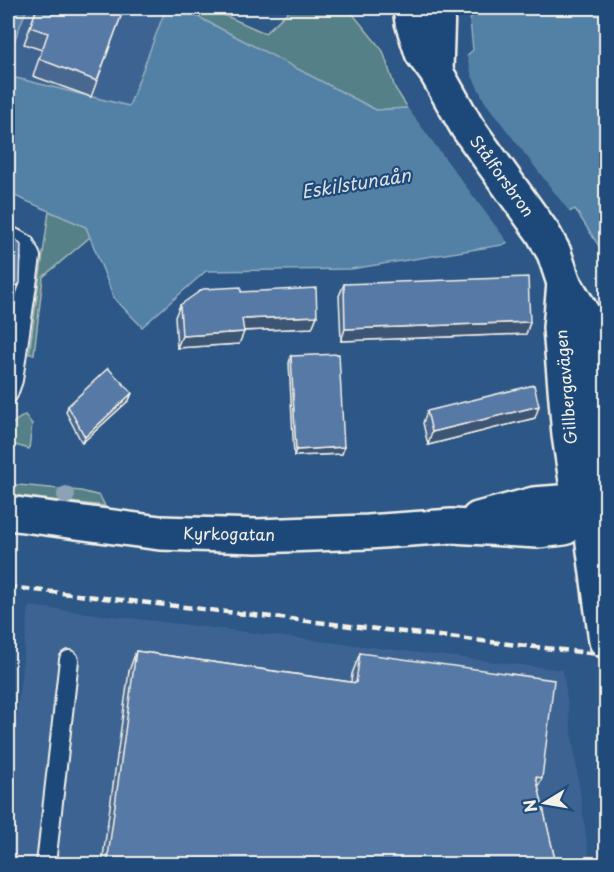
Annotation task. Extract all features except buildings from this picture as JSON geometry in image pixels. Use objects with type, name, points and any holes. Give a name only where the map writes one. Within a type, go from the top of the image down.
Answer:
[{"type":"main road","name":"Stålforsbron","points":[[410,8],[422,53],[436,72],[466,127],[543,233],[559,268]]},
{"type":"main road","points":[[436,72],[438,8]]},
{"type":"main road","name":"Gillbergavägen","points":[[559,268],[560,328],[569,435],[576,481],[596,526],[606,641]]},
{"type":"main road","name":"Kyrkogatan","points":[[8,513],[160,532],[257,536],[452,526],[534,504],[560,502],[596,526]]},
{"type":"lane","points":[[8,235],[25,244],[31,257],[14,380],[8,394]]},
{"type":"lane","points":[[46,864],[69,660]]},
{"type":"shaded area","points":[[27,8],[166,8],[129,106],[8,76],[8,57]]},
{"type":"shaded area","points":[[29,606],[563,670],[590,864],[8,864],[8,792]]},
{"type":"green space","points":[[181,8],[208,8],[265,33],[292,8],[348,8],[383,51],[395,88],[408,108],[376,110]]},
{"type":"green space","points":[[49,211],[86,227],[90,237],[43,277],[34,354],[29,354]]},
{"type":"green space","points":[[25,415],[32,424],[29,449],[8,443],[10,426]]},
{"type":"green space","points":[[8,484],[81,491],[100,496],[105,506],[8,495]]},
{"type":"water","points":[[8,8],[27,8],[8,57]]},
{"type":"water","name":"Eskilstunaån","points":[[166,8],[181,8],[376,110],[408,108],[473,50],[470,20],[475,8],[606,8],[606,257],[575,209],[502,245],[351,269],[206,271],[142,327],[114,298],[86,227],[8,193],[8,76],[129,106]]},
{"type":"pier","points":[[466,53],[472,76],[485,102],[571,214],[509,244],[406,106]]},
{"type":"railway","points":[[8,587],[606,655]]}]
